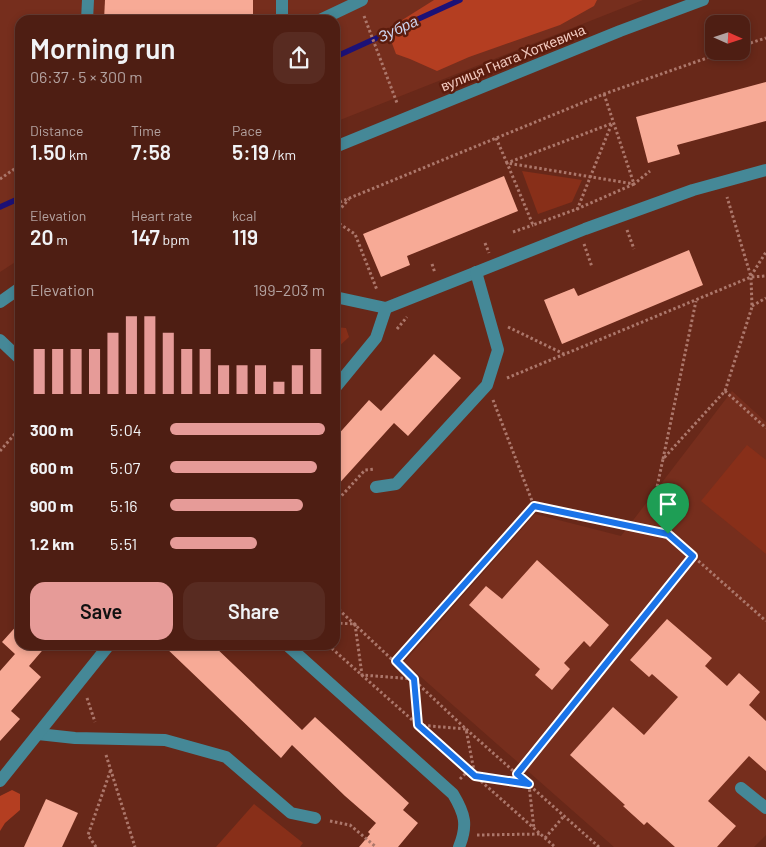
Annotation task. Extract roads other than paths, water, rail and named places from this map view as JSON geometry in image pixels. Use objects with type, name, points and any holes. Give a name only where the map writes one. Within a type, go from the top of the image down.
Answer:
[{"type":"street","points":[[87,15],[88,0]]},
{"type":"street","points":[[282,0],[282,15]]},
{"type":"street","points":[[330,15],[362,0]]},
{"type":"street","name":"вулиця Гната Хоткевича","points":[[340,145],[620,31],[703,0]]},
{"type":"street","points":[[340,298],[386,308],[585,229],[693,190],[766,170]]},
{"type":"street","points":[[376,487],[396,484],[487,386],[498,350],[476,272]]},
{"type":"street","points":[[0,302],[15,292]]},
{"type":"street","points":[[340,382],[376,338],[386,308]]},
{"type":"street","points":[[0,340],[15,354]]},
{"type":"street","points":[[0,780],[105,650]]},
{"type":"street","points":[[293,650],[453,794],[461,807],[466,823],[461,841]]},
{"type":"street","points":[[38,734],[165,740],[226,757],[291,813],[314,818]]},
{"type":"street","points":[[741,788],[766,808]]},
{"type":"waterway","name":"Зубра","points":[[340,55],[460,0]]},
{"type":"waterway","name":"Зубра","points":[[0,207],[15,200]]}]
